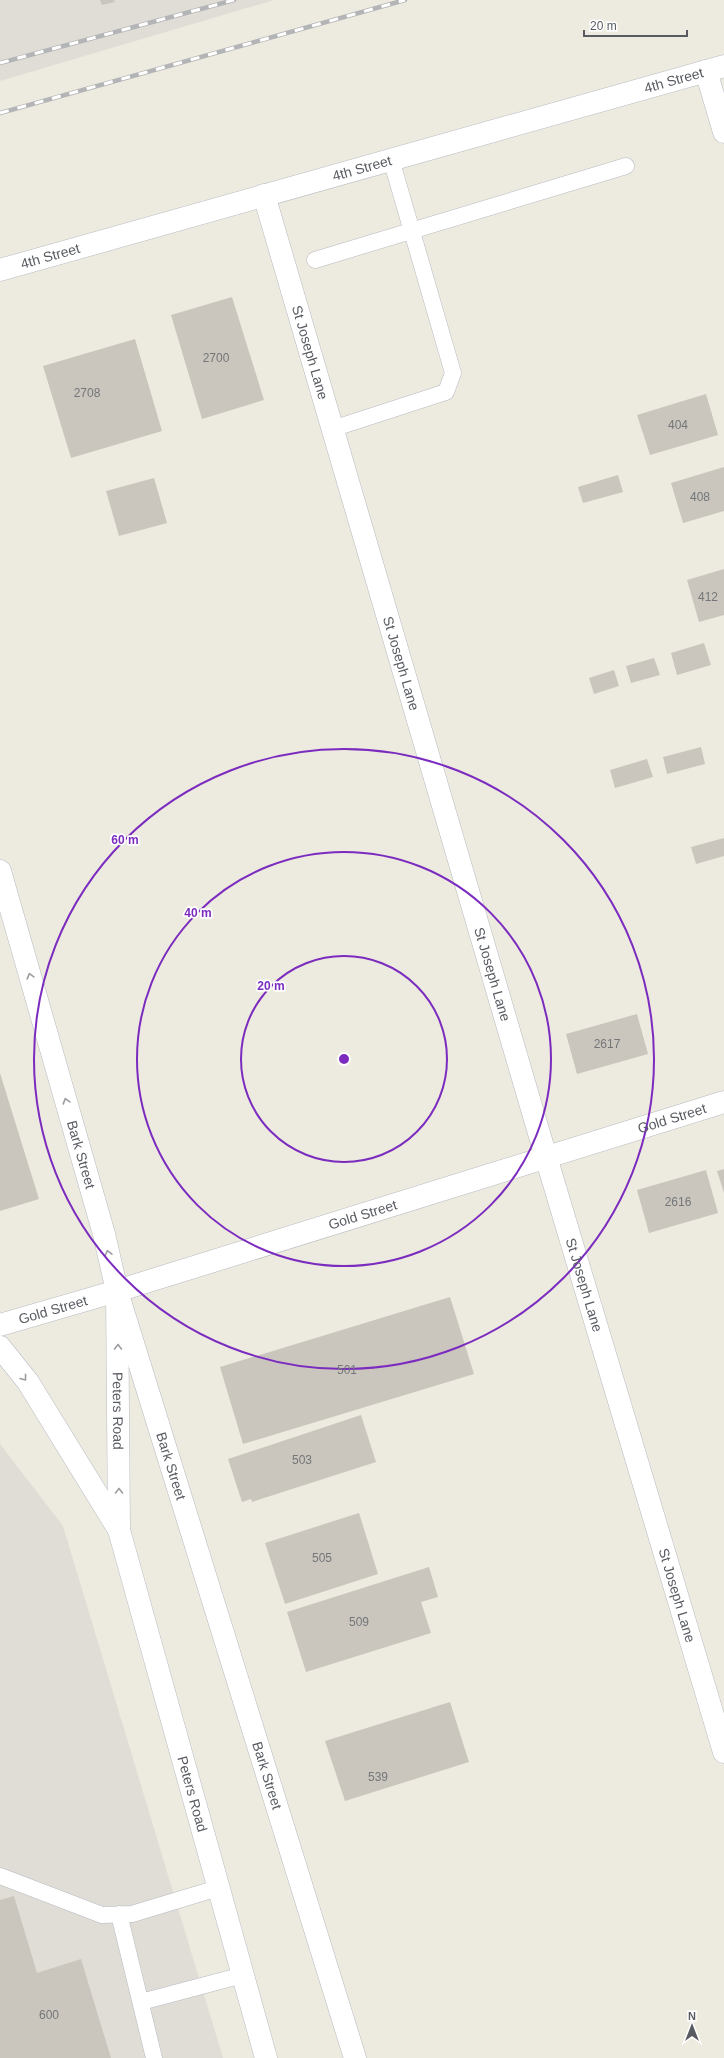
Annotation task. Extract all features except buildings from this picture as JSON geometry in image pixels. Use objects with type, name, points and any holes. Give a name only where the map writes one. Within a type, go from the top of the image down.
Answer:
[{"type":"street","points":[[715,68],[724,132]]},
{"type":"street","name":"4th Street","points":[[0,270],[264,194],[715,68]]},
{"type":"street","name":"St Joseph Lane","points":[[264,194],[546,1157],[724,1752]]},
{"type":"street","name":"Bark Street","points":[[0,871],[102,1226],[117,1291],[355,2058]]},
{"type":"street","name":"Gold Street","points":[[0,1325],[117,1291],[724,1102]]},
{"type":"street","name":"Peters Road","points":[[117,1291],[119,1530],[266,2058]]},
{"type":"street","name":"Peters Road","points":[[0,1347],[28,1382],[119,1530]]},
{"type":"lane","points":[[332,429],[446,392],[453,373],[391,159]]},
{"type":"lane","points":[[315,260],[626,166]]},
{"type":"lane","points":[[0,1876],[102,1915],[132,1914],[218,1888]]},
{"type":"lane","points":[[119,1914],[154,2058]]},
{"type":"lane","points":[[141,2002],[243,1976]]},
{"type":"shaded area","points":[[0,0],[274,0],[0,81]]},
{"type":"shaded area","points":[[0,1444],[63,1526],[223,2058],[0,2058]]},
{"type":"railway","points":[[0,63],[234,0]]},
{"type":"railway","points":[[0,113],[405,0]]}]
